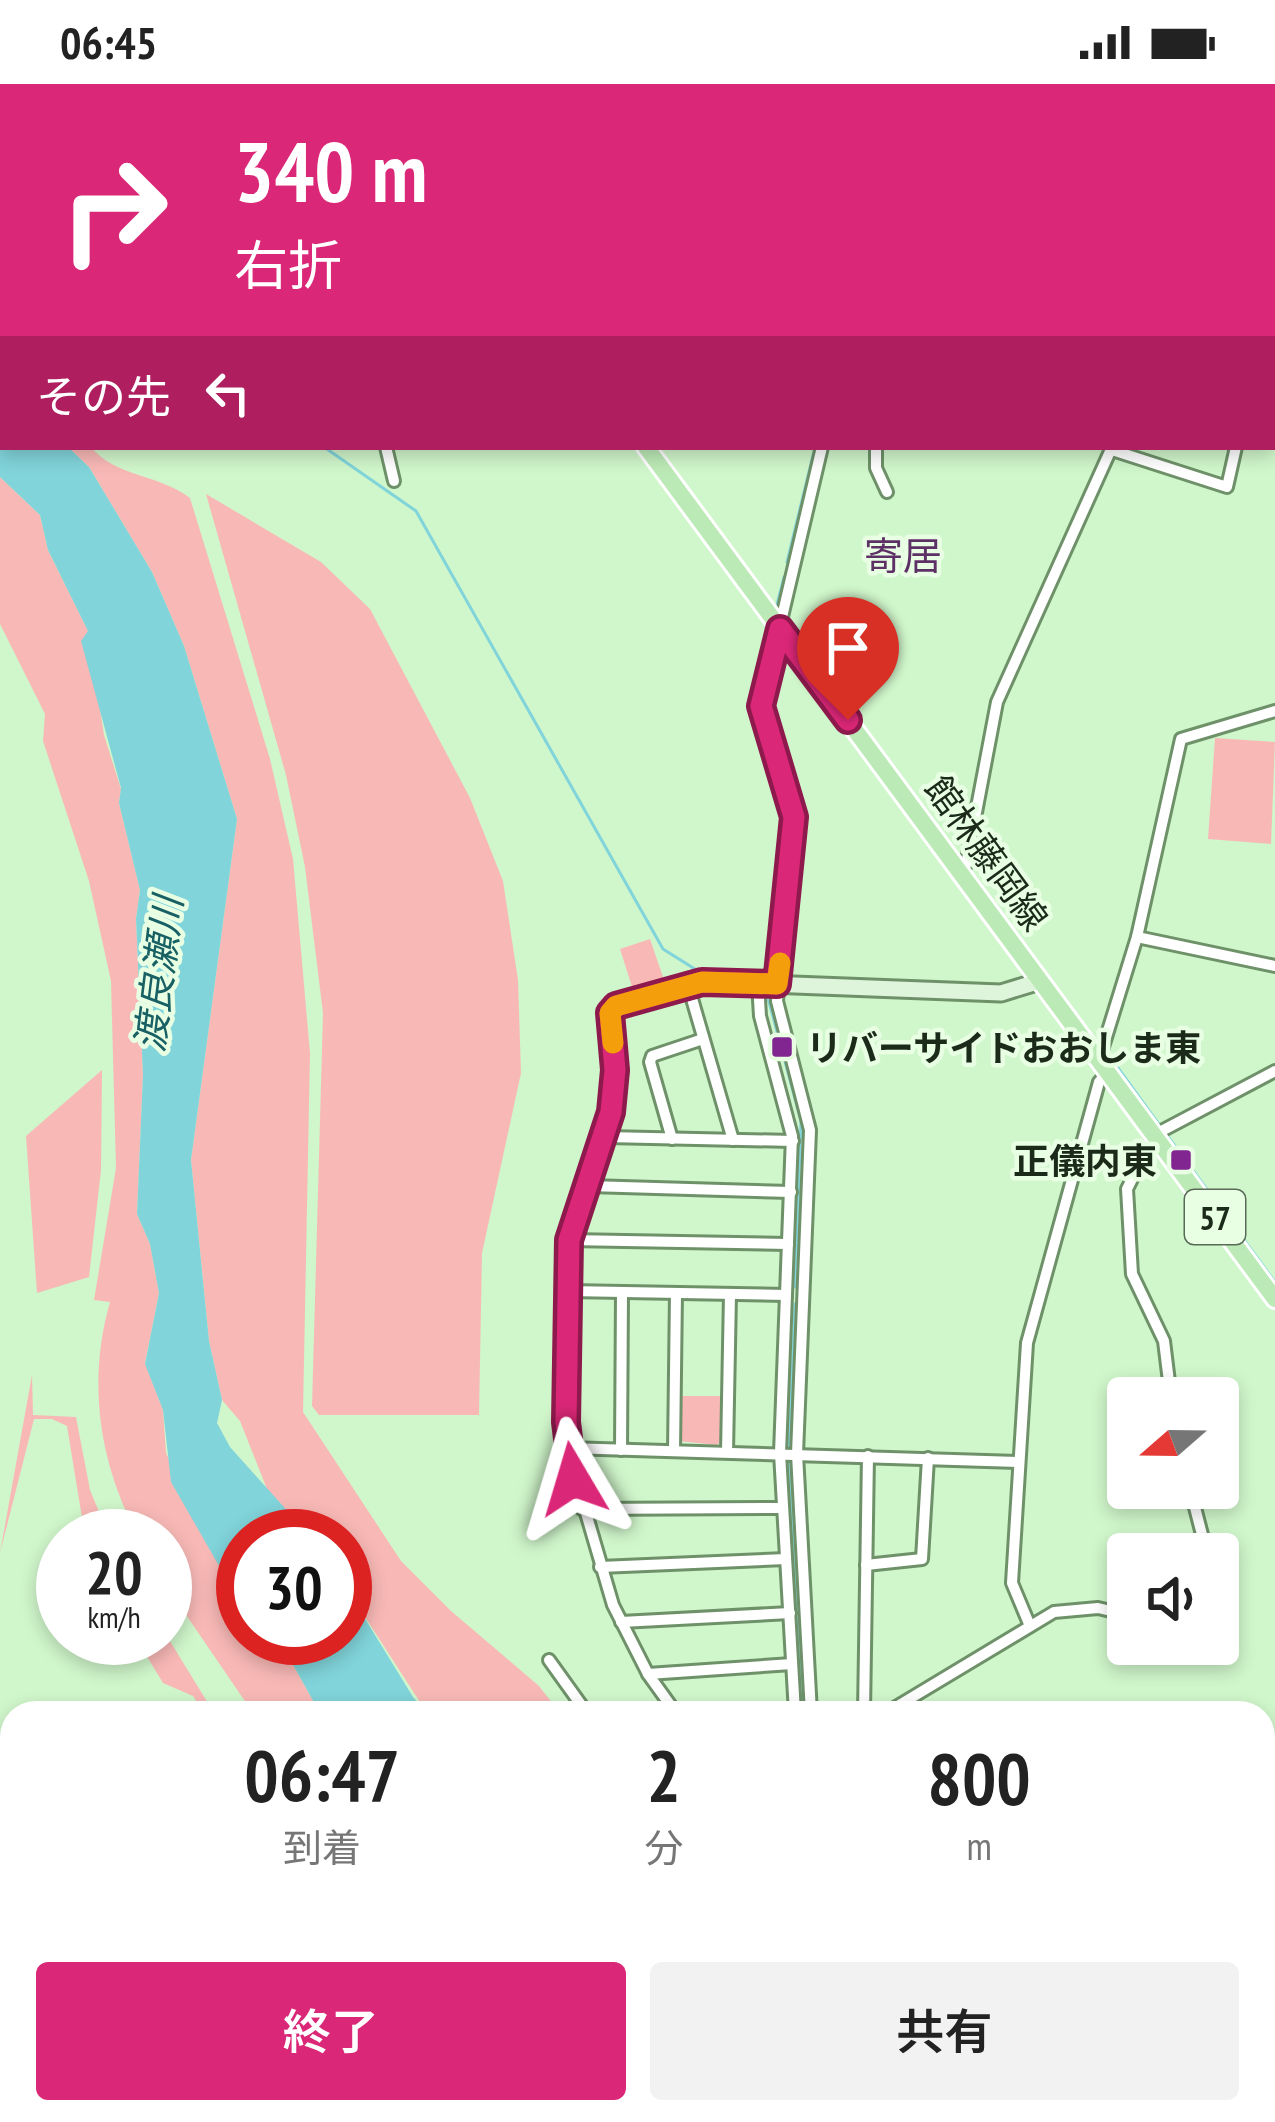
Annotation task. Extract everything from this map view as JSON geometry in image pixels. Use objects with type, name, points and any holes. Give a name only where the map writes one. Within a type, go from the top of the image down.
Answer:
[{"type":"main road","name":"館林藤岡線","points":[[648,450],[1275,1298]]},
{"type":"street","points":[[387,450],[394,482]]},
{"type":"street","points":[[810,1701],[797,1454],[810,1130],[778,1012],[794,817],[761,706],[821,450]]},
{"type":"street","points":[[876,450],[876,468],[887,492]]},
{"type":"street","points":[[960,872],[997,702],[1111,450]]},
{"type":"street","points":[[1118,450],[1227,487],[1235,450]]},
{"type":"street","points":[[1030,1626],[1012,1583],[1028,1335],[1137,937],[1181,739],[1275,711]]},
{"type":"street","points":[[1137,937],[1275,965]]},
{"type":"street","points":[[667,1701],[621,1622],[581,1509],[567,1448],[569,1240],[606,1137],[615,1070],[612,1009],[688,985],[758,983],[1001,993],[1040,981]]},
{"type":"street","points":[[758,983],[760,1016],[790,1113],[793,1142],[780,1453],[794,1701]]},
{"type":"street","points":[[688,985],[733,1140]]},
{"type":"street","points":[[673,1139],[652,1056],[703,1039]]},
{"type":"street","points":[[1169,1377],[1164,1341],[1132,1274],[1127,1189],[1154,1135],[1275,1070]]},
{"type":"street","points":[[606,1137],[793,1142]]},
{"type":"street","points":[[589,1186],[791,1192]]},
{"type":"street","points":[[569,1240],[788,1244]]},
{"type":"street","points":[[568,1291],[786,1295]]},
{"type":"street","points":[[621,1450],[622,1293]]},
{"type":"street","points":[[674,1451],[676,1294]]},
{"type":"street","points":[[727,1452],[730,1294]]},
{"type":"street","points":[[567,1448],[1019,1462]]},
{"type":"street","points":[[864,1701],[868,1456]]},
{"type":"street","points":[[866,1565],[922,1559],[928,1458]]},
{"type":"street","points":[[581,1509],[783,1508]]},
{"type":"street","points":[[600,1567],[786,1559]]},
{"type":"street","points":[[906,1701],[1064,1609],[1107,1610]]},
{"type":"street","points":[[621,1622],[790,1613]]},
{"type":"street","points":[[549,1660],[578,1701]]},
{"type":"street","points":[[648,1674],[792,1664]]},
{"type":"shaded area","points":[[71,450],[94,450],[112,464],[190,498],[270,759],[293,859],[310,1053],[303,1412],[367,1509],[284,1509],[269,1494],[240,1421],[222,1400],[209,1341],[191,1160],[237,819],[184,646],[152,572],[89,467]]},
{"type":"shaded area","points":[[0,477],[40,515],[48,550],[88,631],[104,735],[121,789],[119,803],[140,890],[136,919],[143,1074],[137,1214],[150,1244],[159,1293],[145,1363],[163,1410],[166,1453],[216,1558],[216,1659],[192,1624],[192,1509],[125,1509],[106,1451],[98,1392],[110,1302],[94,1300],[116,1168],[111,981],[89,881],[43,741],[45,714],[0,624]]},
{"type":"shaded area","points":[[206,494],[321,562],[370,609],[470,798],[503,881],[518,980],[521,1073],[482,1253],[479,1415],[319,1415],[312,1406],[323,1013],[305,867],[286,775]]},
{"type":"shaded area","points":[[1215,738],[1275,742],[1271,844],[1208,839]]},
{"type":"shaded area","points":[[650,939],[665,983],[634,993],[620,949]]},
{"type":"shaded area","points":[[102,1070],[101,1170],[89,1277],[37,1293],[26,1136]]},
{"type":"shaded area","points":[[32,1375],[33,1415],[76,1417],[98,1509],[81,1509],[67,1426],[52,1419],[34,1419],[0,1553]]},
{"type":"shaded area","points":[[679,1396],[723,1396],[722,1440],[717,1445],[678,1441]]},
{"type":"shaded area","points":[[372,1517],[401,1561],[551,1701],[419,1701],[372,1628]]},
{"type":"shaded area","points":[[152,1665],[185,1665],[207,1701],[196,1701],[163,1683]]},
{"type":"shaded area","points":[[220,1665],[293,1665],[313,1701],[245,1701]]},
{"type":"water","name":"渡良瀬川","points":[[0,450],[71,450],[89,467],[152,572],[184,646],[237,819],[191,1160],[209,1341],[222,1400],[217,1423],[230,1447],[286,1509],[216,1509],[216,1561],[192,1519],[192,1509],[186,1509],[171,1482],[163,1410],[145,1364],[159,1293],[150,1244],[137,1214],[143,1074],[136,919],[140,890],[119,803],[121,788],[81,641],[88,631],[48,550],[40,515],[0,477]]},
{"type":"water","points":[[372,1630],[416,1701],[313,1701],[293,1665],[372,1665]]},
{"type":"waterway","points":[[328,450],[416,511],[663,949],[698,971],[771,974]]},
{"type":"waterway","points":[[787,562],[814,450]]},
{"type":"waterway","points":[[775,612],[784,577]]},
{"type":"waterway","points":[[760,733],[754,705],[770,634]]},
{"type":"waterway","points":[[766,747],[773,763]]},
{"type":"waterway","points":[[771,976],[786,806]]},
{"type":"waterway","points":[[768,998],[801,1121],[795,1287]]},
{"type":"waterway","points":[[1110,1057],[1160,1126]]},
{"type":"waterway","points":[[1166,1134],[1275,1282]]},
{"type":"waterway","points":[[789,1449],[795,1304]]},
{"type":"waterway","points":[[789,1459],[798,1613]]},
{"type":"waterway","points":[[798,1618],[803,1701]]},
{"type":"slow traffic","points":[[613,1043],[610,1013],[616,1006],[702,982],[777,984],[780,963]]},
{"type":"place","name":"リバーサイドおおしま東","points":[[782,1047]]},
{"type":"place","name":"正儀内東","points":[[1181,1160]]},
{"type":"district","name":"寄居","points":[[903,555]]},
{"type":"route","points":[[573,1479],[566,1422],[569,1240],[600,1158],[611,1112],[615,1070],[610,1013],[616,1006],[696,983],[777,984],[794,817],[790,788],[767,738],[761,706],[780,629],[848,720]]}]
